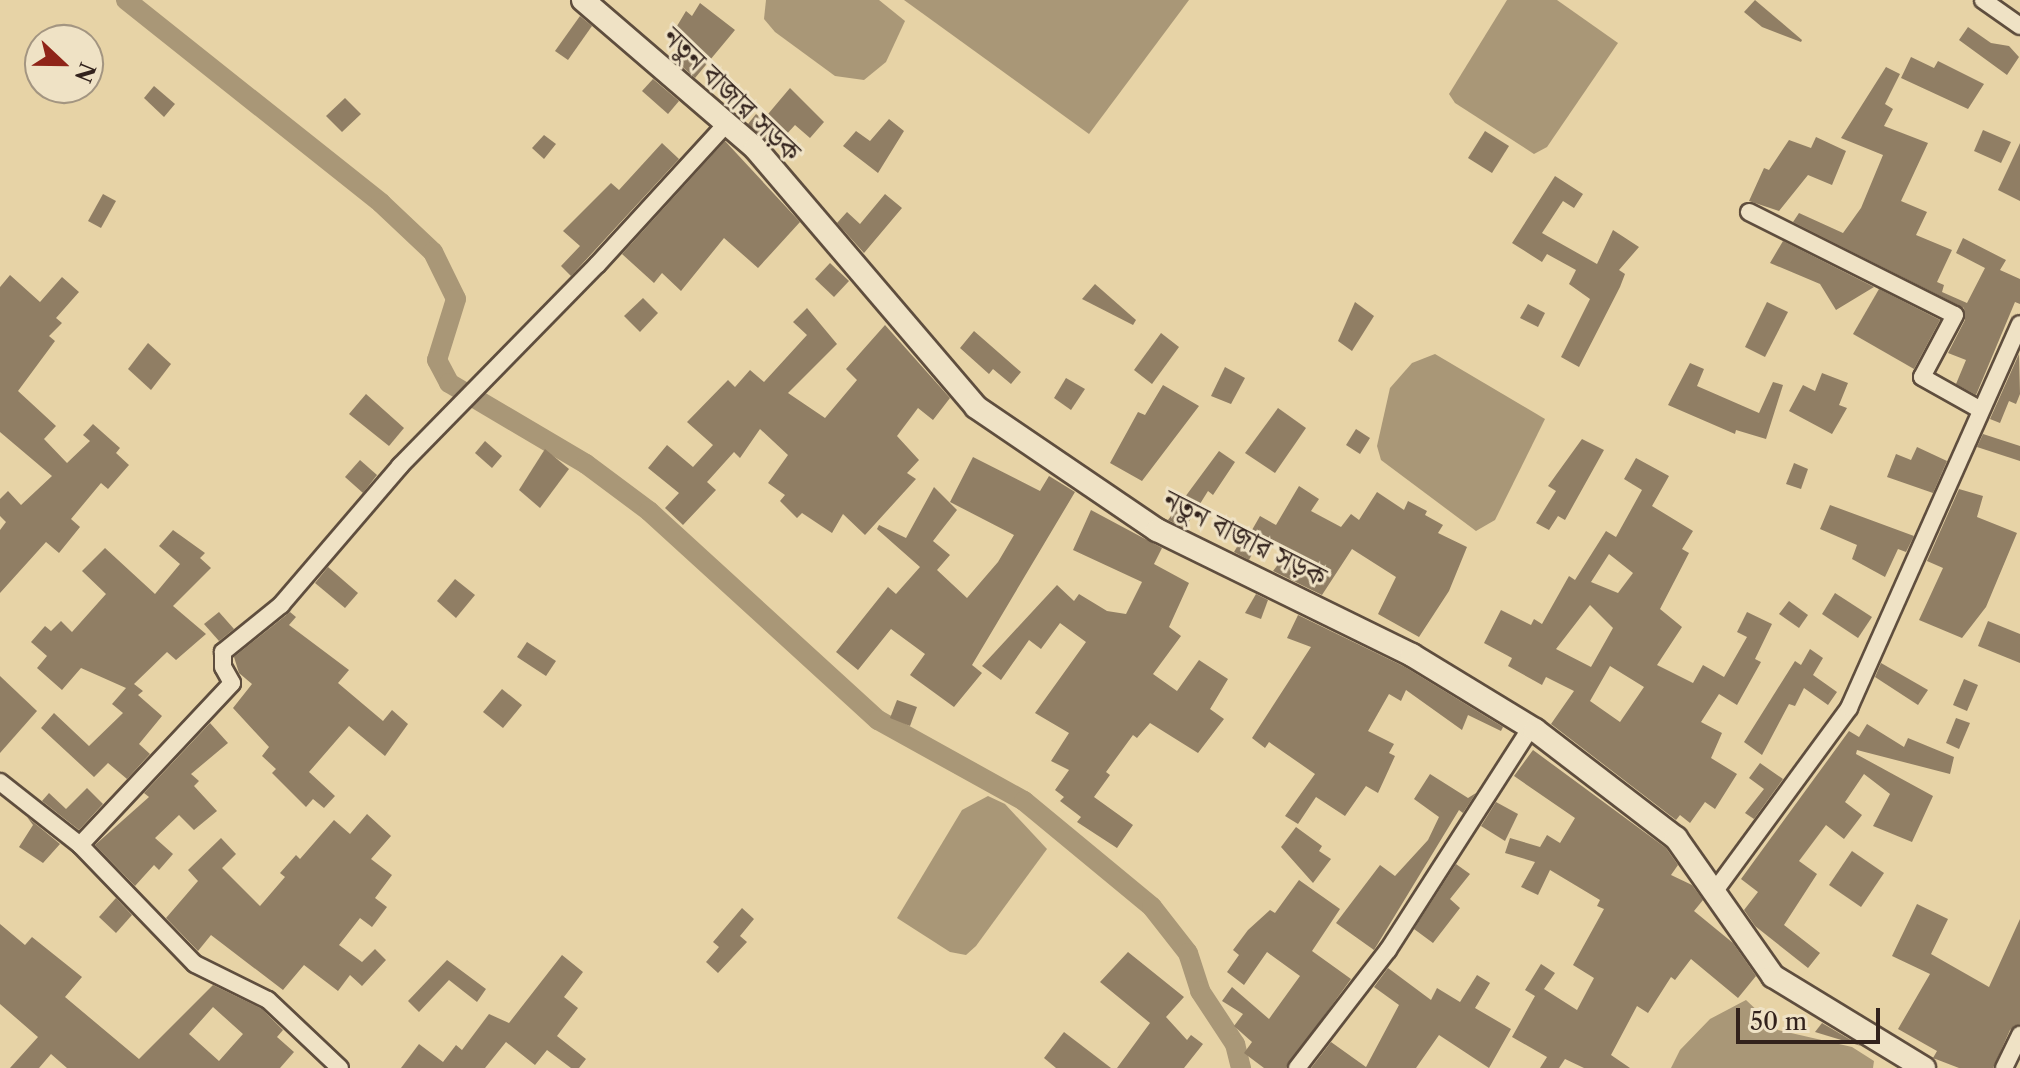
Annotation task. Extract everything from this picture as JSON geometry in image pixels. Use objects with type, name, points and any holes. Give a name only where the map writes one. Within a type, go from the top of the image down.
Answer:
[{"type":"street","name":"নতুন বাজার সড়ক","points":[[583,0],[727,123],[869,277],[943,374],[976,407],[1157,530],[1412,655],[1531,727],[1676,838],[1773,976],[1924,1068]]},
{"type":"street","points":[[1983,0],[2020,26]]},
{"type":"street","points":[[80,845],[232,683],[223,652],[281,605],[409,456],[482,386],[727,123]]},
{"type":"street","points":[[1749,212],[1955,315],[1922,377],[1979,409]]},
{"type":"street","points":[[1714,892],[1849,708],[1979,409],[2020,324]]},
{"type":"street","points":[[1297,1068],[1388,950],[1531,727]]},
{"type":"street","points":[[0,782],[80,845],[195,964],[268,1000],[340,1068]]},
{"type":"street","points":[[2004,1068],[2020,1035]]},
{"type":"shaded area","points":[[766,0],[879,0],[905,21],[886,62],[864,80],[835,76],[775,32],[764,19]]},
{"type":"shaded area","points":[[904,0],[1189,0],[1089,134]]},
{"type":"shaded area","points":[[1507,0],[1557,0],[1618,43],[1547,147],[1534,154],[1455,103],[1449,94]]},
{"type":"shaded area","points":[[1435,354],[1545,419],[1495,520],[1476,531],[1381,460],[1377,446],[1390,388],[1412,363]]},
{"type":"shaded area","points":[[988,796],[1005,804],[1047,849],[976,946],[966,955],[950,952],[897,918],[962,810]]},
{"type":"shaded area","points":[[1746,1000],[1778,1030],[1852,1047],[1874,1061],[1873,1068],[1671,1068],[1680,1050],[1710,1019]]},
{"type":"building","points":[[1755,0],[1801,42],[1762,27],[1744,12]]},
{"type":"building","points":[[700,3],[735,30],[695,78],[676,61],[685,50],[671,36],[686,11],[692,16]]},
{"type":"building","points":[[580,16],[592,26],[568,60],[555,51]]},
{"type":"building","points":[[1968,27],[1991,43],[2009,46],[2019,57],[2007,75],[1959,40]]},
{"type":"building","points":[[1911,57],[1934,68],[1938,61],[1984,84],[1968,109],[1901,78]]},
{"type":"building","points":[[1886,67],[1900,74],[1885,104],[1893,109],[1884,126],[1928,143],[1901,201],[1927,212],[1916,235],[1952,250],[1937,282],[1944,285],[1942,292],[1967,303],[1985,268],[1956,253],[1963,238],[2006,260],[2000,270],[2020,279],[2020,304],[2015,302],[1976,395],[1956,384],[1966,360],[1948,353],[1965,320],[1964,308],[1793,222],[1799,213],[1843,233],[1861,208],[1883,155],[1841,138]]},
{"type":"building","points":[[653,79],[679,101],[668,114],[642,91]]},
{"type":"building","points":[[154,86],[175,104],[164,117],[144,98]]},
{"type":"building","points":[[790,88],[824,122],[810,138],[795,125],[774,148],[748,124],[756,114],[763,120]]},
{"type":"building","points":[[345,98],[361,114],[342,132],[326,116]]},
{"type":"building","points":[[889,119],[904,131],[878,173],[843,146],[856,131],[870,141]]},
{"type":"building","points":[[1983,130],[2011,142],[2001,163],[1974,151]]},
{"type":"building","points":[[1485,131],[1509,146],[1492,173],[1468,158]]},
{"type":"building","points":[[544,135],[556,144],[544,159],[532,148]]},
{"type":"building","points":[[1816,137],[1846,151],[1832,185],[1808,175],[1779,211],[1749,201],[1764,168],[1769,170],[1789,140],[1811,148]]},
{"type":"building","points":[[725,141],[800,222],[758,268],[724,238],[681,291],[662,273],[654,283],[622,254]]},
{"type":"building","points":[[662,143],[679,159],[571,276],[561,266],[580,246],[563,231],[611,183],[619,190]]},
{"type":"building","points":[[2020,143],[2020,201],[1998,190]]},
{"type":"building","points":[[1555,176],[1583,194],[1574,208],[1563,201],[1542,233],[1597,264],[1613,230],[1639,247],[1619,270],[1625,274],[1620,287],[1579,367],[1561,357],[1590,299],[1569,284],[1576,270],[1547,254],[1542,262],[1512,243]]},
{"type":"building","points":[[103,194],[116,201],[101,228],[88,221]]},
{"type":"building","points":[[885,194],[902,208],[864,253],[837,223],[847,212],[860,224]]},
{"type":"building","points":[[1783,241],[1874,287],[1836,310],[1820,284],[1770,263]]},
{"type":"building","points":[[830,263],[849,281],[834,297],[815,279]]},
{"type":"building","points":[[10,275],[40,302],[62,277],[79,292],[56,318],[62,323],[49,336],[55,341],[18,391],[56,426],[44,439],[67,463],[90,441],[83,435],[93,424],[120,448],[116,453],[129,465],[108,489],[101,483],[71,519],[80,527],[59,553],[46,542],[0,593],[0,530],[6,522],[0,516],[0,499],[8,491],[21,505],[52,476],[0,432],[0,287]]},
{"type":"building","points":[[1095,284],[1136,320],[1133,325],[1082,299]]},
{"type":"building","points":[[1879,289],[1940,320],[1914,369],[1853,334]]},
{"type":"building","points":[[643,298],[658,313],[640,332],[624,316]]},
{"type":"building","points":[[1355,302],[1374,316],[1352,351],[1338,341]]},
{"type":"building","points":[[1767,302],[1788,312],[1765,357],[1745,347]]},
{"type":"building","points":[[1528,304],[1545,313],[1538,327],[1520,318]]},
{"type":"building","points":[[807,308],[837,344],[788,393],[825,418],[857,380],[846,369],[885,325],[950,398],[933,420],[918,408],[897,436],[919,460],[907,473],[916,479],[865,535],[843,514],[832,533],[802,513],[797,518],[780,501],[785,495],[768,483],[788,455],[760,429],[740,458],[734,452],[707,482],[716,490],[683,525],[665,508],[679,493],[648,468],[667,445],[693,467],[713,445],[687,422],[728,380],[735,387],[750,370],[764,382],[807,335],[793,322]]},
{"type":"building","points":[[974,331],[1021,372],[1011,384],[993,369],[989,374],[960,348]]},
{"type":"building","points":[[1161,333],[1179,347],[1152,384],[1134,370]]},
{"type":"building","points":[[148,343],[171,364],[151,390],[128,369]]},
{"type":"building","points":[[2019,354],[2020,394],[2016,404],[2009,401],[2000,423],[1990,419]]},
{"type":"building","points":[[1690,363],[1704,369],[1697,386],[1759,413],[1773,382],[1783,385],[1766,439],[1736,430],[1735,434],[1668,405]]},
{"type":"building","points":[[1225,367],[1245,378],[1231,404],[1211,396]]},
{"type":"building","points":[[1822,373],[1848,383],[1839,405],[1847,408],[1832,434],[1789,411],[1803,385],[1815,391]]},
{"type":"building","points":[[1066,378],[1085,389],[1071,410],[1054,398]]},
{"type":"building","points":[[1163,385],[1199,406],[1142,481],[1110,463],[1138,412],[1145,415]]},
{"type":"building","points":[[366,394],[404,428],[389,446],[349,414]]},
{"type":"building","points":[[1278,408],[1306,428],[1275,473],[1245,453]]},
{"type":"building","points":[[1356,429],[1370,438],[1360,454],[1346,445]]},
{"type":"building","points":[[1983,434],[2020,446],[2020,461],[1977,447]]},
{"type":"building","points":[[1582,439],[1604,450],[1565,520],[1558,516],[1549,530],[1536,523],[1556,491],[1548,486]]},
{"type":"building","points":[[485,441],[502,456],[492,468],[475,453]]},
{"type":"building","points":[[1917,447],[1947,461],[1933,493],[1887,477],[1896,454],[1911,460]]},
{"type":"building","points":[[545,449],[569,469],[540,508],[519,490]]},
{"type":"building","points":[[1219,451],[1235,462],[1213,495],[1208,491],[1185,528],[1168,520]]},
{"type":"building","points":[[973,457],[1040,491],[1049,476],[1075,492],[972,665],[982,673],[954,707],[910,675],[925,654],[891,629],[858,670],[836,652],[888,587],[896,594],[920,567],[877,529],[879,525],[906,538],[934,487],[957,510],[933,541],[950,555],[937,570],[967,598],[998,562],[1014,535],[950,502]]},
{"type":"building","points":[[1636,458],[1669,476],[1652,506],[1693,531],[1682,549],[1689,553],[1660,609],[1682,627],[1657,665],[1693,683],[1703,665],[1724,677],[1747,637],[1737,632],[1747,612],[1772,624],[1755,659],[1761,662],[1737,705],[1719,694],[1701,722],[1722,733],[1711,758],[1737,774],[1715,809],[1705,802],[1690,823],[1680,815],[1676,820],[1551,724],[1574,691],[1546,677],[1542,685],[1508,666],[1512,658],[1484,643],[1501,610],[1531,625],[1534,619],[1542,624],[1569,576],[1575,580],[1606,531],[1616,537],[1642,490],[1624,479]],"holes":[[[1609,554],[1633,573],[1618,593],[1591,582]],[[1590,605],[1613,628],[1591,667],[1556,649]],[[1610,666],[1644,687],[1620,722],[1590,701]]]},
{"type":"building","points":[[360,460],[377,475],[363,493],[345,477]]},
{"type":"building","points":[[1794,463],[1808,469],[1801,489],[1786,484]]},
{"type":"building","points":[[1299,486],[1319,499],[1311,511],[1341,527],[1351,514],[1359,520],[1377,492],[1404,510],[1408,501],[1427,511],[1425,515],[1443,525],[1438,533],[1467,547],[1449,591],[1419,637],[1378,614],[1396,577],[1352,549],[1322,595],[1273,571],[1289,550],[1252,530],[1260,516],[1276,525]]},
{"type":"building","points":[[1959,489],[1983,496],[1977,517],[2017,533],[1986,607],[1962,638],[1919,620],[1943,568],[1927,561]]},
{"type":"building","points":[[1830,505],[1914,536],[1906,552],[1898,549],[1885,577],[1852,559],[1857,545],[1820,529]]},
{"type":"building","points":[[1091,510],[1162,548],[1154,564],[1189,583],[1169,627],[1181,636],[1153,674],[1177,691],[1199,660],[1228,679],[1210,709],[1224,719],[1198,753],[1150,723],[1137,738],[1133,735],[1106,772],[1110,775],[1094,797],[1133,825],[1117,848],[1077,822],[1081,817],[1060,801],[1064,797],[1055,790],[1069,770],[1051,761],[1069,733],[1035,713],[1086,642],[1060,623],[1041,649],[1029,640],[1001,680],[982,666],[1057,585],[1074,601],[1079,594],[1107,611],[1126,614],[1142,582],[1073,550]]},
{"type":"building","points":[[173,530],[205,553],[200,558],[211,568],[173,606],[206,634],[176,660],[167,652],[134,684],[143,691],[138,695],[162,716],[139,744],[150,754],[127,779],[108,763],[94,777],[41,728],[54,713],[89,746],[123,713],[112,704],[126,688],[81,668],[62,690],[37,668],[47,656],[31,642],[45,626],[51,631],[61,621],[72,632],[106,594],[82,571],[105,548],[155,594],[180,564],[159,546]]},
{"type":"building","points":[[1244,535],[1258,543],[1249,560],[1234,552]]},
{"type":"building","points":[[328,567],[358,593],[345,608],[315,583]]},
{"type":"building","points":[[455,579],[475,595],[456,618],[437,601]]},
{"type":"building","points":[[1835,593],[1872,617],[1858,638],[1822,614]]},
{"type":"building","points":[[1256,594],[1268,600],[1261,619],[1245,613]]},
{"type":"building","points":[[1789,601],[1808,615],[1799,628],[1779,614]]},
{"type":"building","points":[[219,612],[234,629],[219,641],[204,624]]},
{"type":"building","points":[[290,612],[296,617],[289,625],[349,670],[338,683],[383,721],[392,710],[408,724],[385,756],[349,726],[309,772],[335,796],[324,808],[313,799],[306,807],[272,773],[276,769],[262,756],[269,747],[233,708],[252,684],[239,673],[234,657]]},
{"type":"building","points":[[1298,615],[1405,667],[1503,727],[1501,731],[1468,715],[1462,730],[1406,690],[1401,701],[1389,694],[1368,731],[1394,744],[1389,753],[1395,756],[1378,793],[1366,786],[1345,816],[1316,797],[1298,824],[1285,816],[1315,774],[1269,742],[1265,748],[1252,738],[1311,647],[1287,638]]},
{"type":"building","points":[[1988,621],[2020,634],[2020,663],[1978,646]]},
{"type":"building","points":[[527,642],[556,661],[546,676],[517,657]]},
{"type":"building","points":[[1810,649],[1823,658],[1813,675],[1837,692],[1828,705],[1804,688],[1795,706],[1789,704],[1762,755],[1744,742],[1795,661],[1801,665]]},
{"type":"building","points":[[1881,663],[1928,690],[1918,705],[1875,677]]},
{"type":"building","points":[[0,676],[37,711],[0,753]]},
{"type":"building","points":[[1964,679],[1978,685],[1967,711],[1953,705]]},
{"type":"building","points":[[502,689],[522,705],[503,728],[483,712]]},
{"type":"building","points":[[897,700],[917,707],[910,726],[890,718]]},
{"type":"building","points":[[1956,718],[1970,723],[1959,749],[1946,743]]},
{"type":"building","points":[[210,723],[228,743],[191,774],[199,781],[194,786],[217,811],[194,830],[179,815],[155,838],[173,854],[159,870],[154,865],[135,886],[95,845],[149,797],[144,793]]},
{"type":"building","points":[[1867,724],[1904,747],[1908,738],[1954,757],[1950,774],[1857,750],[1856,754],[1933,796],[1912,842],[1873,826],[1890,794],[1864,774],[1845,802],[1862,815],[1844,839],[1826,825],[1799,861],[1817,874],[1784,925],[1820,953],[1808,968],[1755,926],[1744,910],[1758,892],[1741,879],[1849,731],[1859,737]]},
{"type":"building","points":[[1533,750],[1666,848],[1678,865],[1671,875],[1692,885],[1703,900],[1694,911],[1733,943],[1756,976],[1738,998],[1691,959],[1675,980],[1671,977],[1648,1013],[1637,1006],[1611,1055],[1630,1068],[1584,1068],[1565,1059],[1559,1068],[1540,1068],[1547,1057],[1512,1037],[1535,996],[1525,990],[1541,964],[1555,973],[1544,989],[1577,1010],[1594,978],[1573,965],[1604,909],[1597,906],[1600,900],[1550,870],[1538,895],[1521,887],[1535,862],[1505,853],[1510,838],[1540,847],[1547,835],[1560,843],[1575,818],[1514,776]]},
{"type":"building","points":[[1760,763],[1783,779],[1754,819],[1745,813],[1764,789],[1749,778]]},
{"type":"building","points":[[1430,774],[1468,798],[1476,793],[1463,813],[1459,810],[1374,950],[1336,923],[1380,865],[1395,876],[1428,840],[1439,817],[1414,799]]},
{"type":"building","points":[[87,788],[103,804],[79,830],[42,801],[49,793],[66,809]]},
{"type":"building","points":[[1496,802],[1518,814],[1505,841],[1481,826]]},
{"type":"building","points":[[367,814],[391,836],[371,859],[392,875],[375,898],[387,907],[372,927],[360,918],[339,945],[362,962],[375,949],[386,960],[362,986],[350,975],[338,991],[304,965],[283,990],[211,935],[198,951],[166,918],[198,881],[188,870],[221,838],[236,854],[222,868],[260,906],[285,877],[280,873],[296,855],[300,859],[334,820],[350,834]]},
{"type":"building","points":[[27,817],[60,844],[43,863],[19,847],[33,825]]},
{"type":"building","points":[[1296,827],[1322,846],[1319,851],[1331,859],[1313,883],[1281,847]]},
{"type":"building","points":[[1852,851],[1884,873],[1861,907],[1829,885]]},
{"type":"building","points":[[1456,864],[1470,874],[1450,899],[1460,908],[1433,943],[1414,929]]},
{"type":"building","points":[[1299,880],[1340,909],[1312,951],[1351,979],[1286,1068],[1264,1068],[1244,1053],[1252,1042],[1234,1026],[1243,1014],[1222,1001],[1232,987],[1269,1019],[1300,976],[1267,952],[1244,985],[1227,972],[1239,955],[1233,950],[1248,930],[1270,910],[1275,913]]},
{"type":"building","points":[[116,898],[132,915],[116,933],[99,917]]},
{"type":"building","points":[[1917,904],[1948,919],[1931,954],[1989,987],[2020,919],[2020,1024],[2010,1030],[1993,1068],[1959,1068],[1933,1058],[1937,1051],[1898,1029],[1930,974],[1892,956]]},
{"type":"building","points":[[742,908],[754,919],[740,936],[747,942],[718,973],[706,962],[719,947],[713,942]]},
{"type":"building","points":[[0,924],[25,945],[32,937],[82,977],[65,997],[139,1059],[213,985],[262,1009],[283,1030],[277,1037],[294,1052],[280,1068],[67,1068],[51,1054],[39,1068],[10,1068],[38,1037],[0,1004]],"holes":[[[213,1007],[243,1034],[219,1061],[189,1034]]]},
{"type":"building","points":[[1128,952],[1184,997],[1166,1017],[1187,1040],[1191,1035],[1203,1044],[1184,1068],[1117,1068],[1150,1023],[1100,982]]},
{"type":"building","points":[[562,955],[583,972],[564,997],[578,1008],[557,1036],[586,1059],[579,1068],[571,1068],[547,1050],[535,1065],[506,1042],[485,1068],[401,1068],[419,1044],[443,1062],[456,1045],[462,1050],[489,1014],[509,1023]]},
{"type":"building","points":[[447,960],[486,989],[477,1002],[449,980],[419,1012],[408,1001]]},
{"type":"building","points":[[1388,968],[1431,1000],[1437,988],[1460,1002],[1477,975],[1490,983],[1475,1008],[1511,1029],[1489,1068],[1439,1035],[1416,1068],[1311,1068],[1331,1042],[1366,1067],[1399,1005],[1374,987]]},
{"type":"building","points":[[1822,1023],[1861,1046],[1815,1032]]},
{"type":"building","points":[[1064,1032],[1111,1068],[1056,1068],[1044,1058]]},
{"type":"waterway","points":[[126,0],[381,203],[433,252],[456,299],[437,360],[449,383],[586,464],[649,511],[878,720],[1024,801],[1152,907],[1188,953],[1200,991],[1235,1044],[1241,1068]]}]
